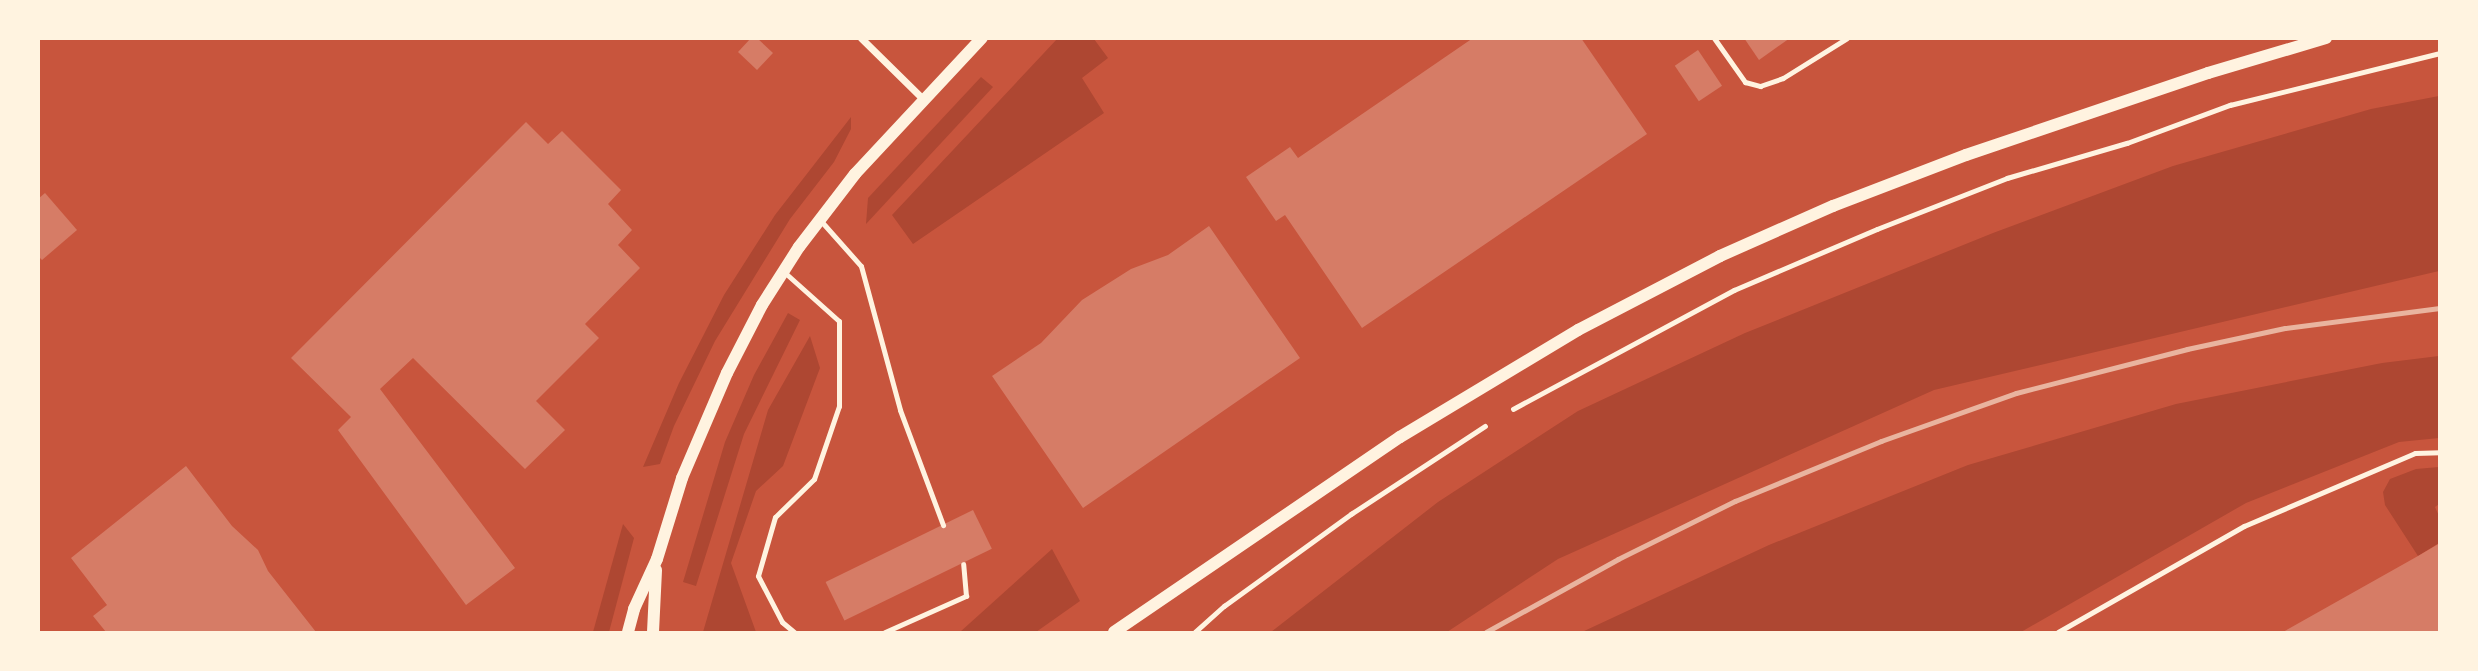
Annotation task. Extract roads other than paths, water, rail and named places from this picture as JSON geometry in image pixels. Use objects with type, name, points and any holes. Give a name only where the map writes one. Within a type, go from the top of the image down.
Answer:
[{"type":"street","points":[[861,38],[924,100]]},
{"type":"street","points":[[628,632],[634,610],[657,559],[682,478],[711,407],[745,336],[783,271],[855,174],[982,38]]},
{"type":"street","points":[[1114,632],[1400,437],[1578,330],[1720,256],[1833,206],[1966,155],[2208,73],[2326,38]]},
{"type":"street","points":[[653,632],[657,559]]},
{"type":"lane","points":[[1714,38],[1745,82],[1760,86],[1783,78],[1847,38]]},
{"type":"lane","points":[[820,219],[860,266],[900,410],[943,525]]},
{"type":"lane","points":[[783,271],[839,321],[839,406],[814,479],[775,517],[758,576],[782,622],[794,632]]},
{"type":"lane","points":[[2058,632],[2244,526],[2415,453],[2440,452]]},
{"type":"lane","points":[[885,632],[966,596],[963,564]]},
{"type":"railway","points":[[1486,632],[1618,559],[1735,501],[1881,441],[2016,393],[2187,349],[2285,328],[2440,308]]}]
